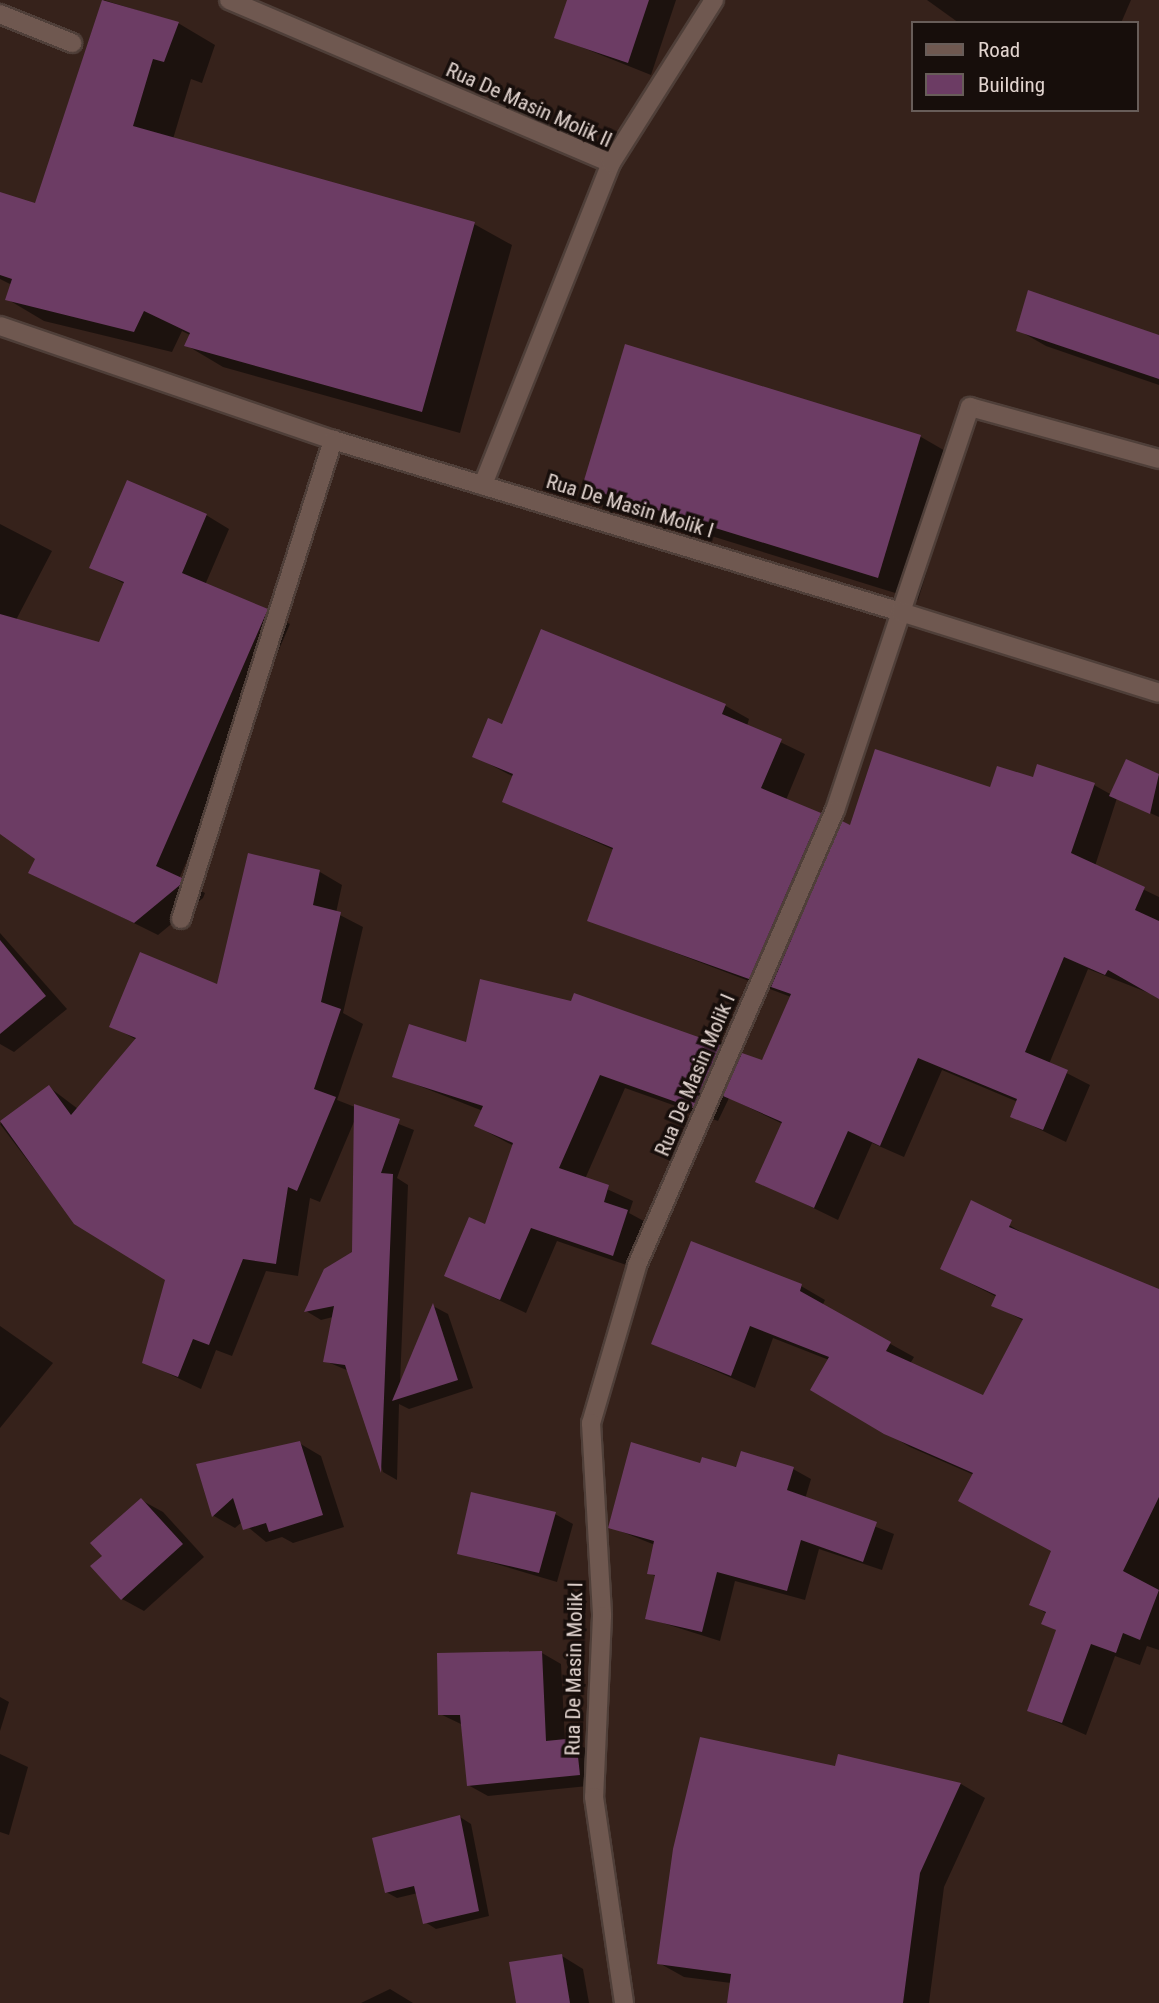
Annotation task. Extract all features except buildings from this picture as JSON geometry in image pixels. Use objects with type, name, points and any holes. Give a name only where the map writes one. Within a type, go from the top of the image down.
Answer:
[{"type":"street","name":"Rua De Masin Molik II","points":[[229,0],[611,163],[482,485]]},
{"type":"street","points":[[611,163],[714,0]]},
{"type":"street","points":[[0,14],[72,43]]},
{"type":"street","name":"Rua De Masin Molik I","points":[[0,326],[333,440],[901,612],[835,810],[637,1266],[591,1423],[603,1616],[594,1797],[624,2003]]},
{"type":"street","points":[[1159,459],[970,407],[901,612],[1159,693]]},
{"type":"street","points":[[181,919],[333,440]]}]
